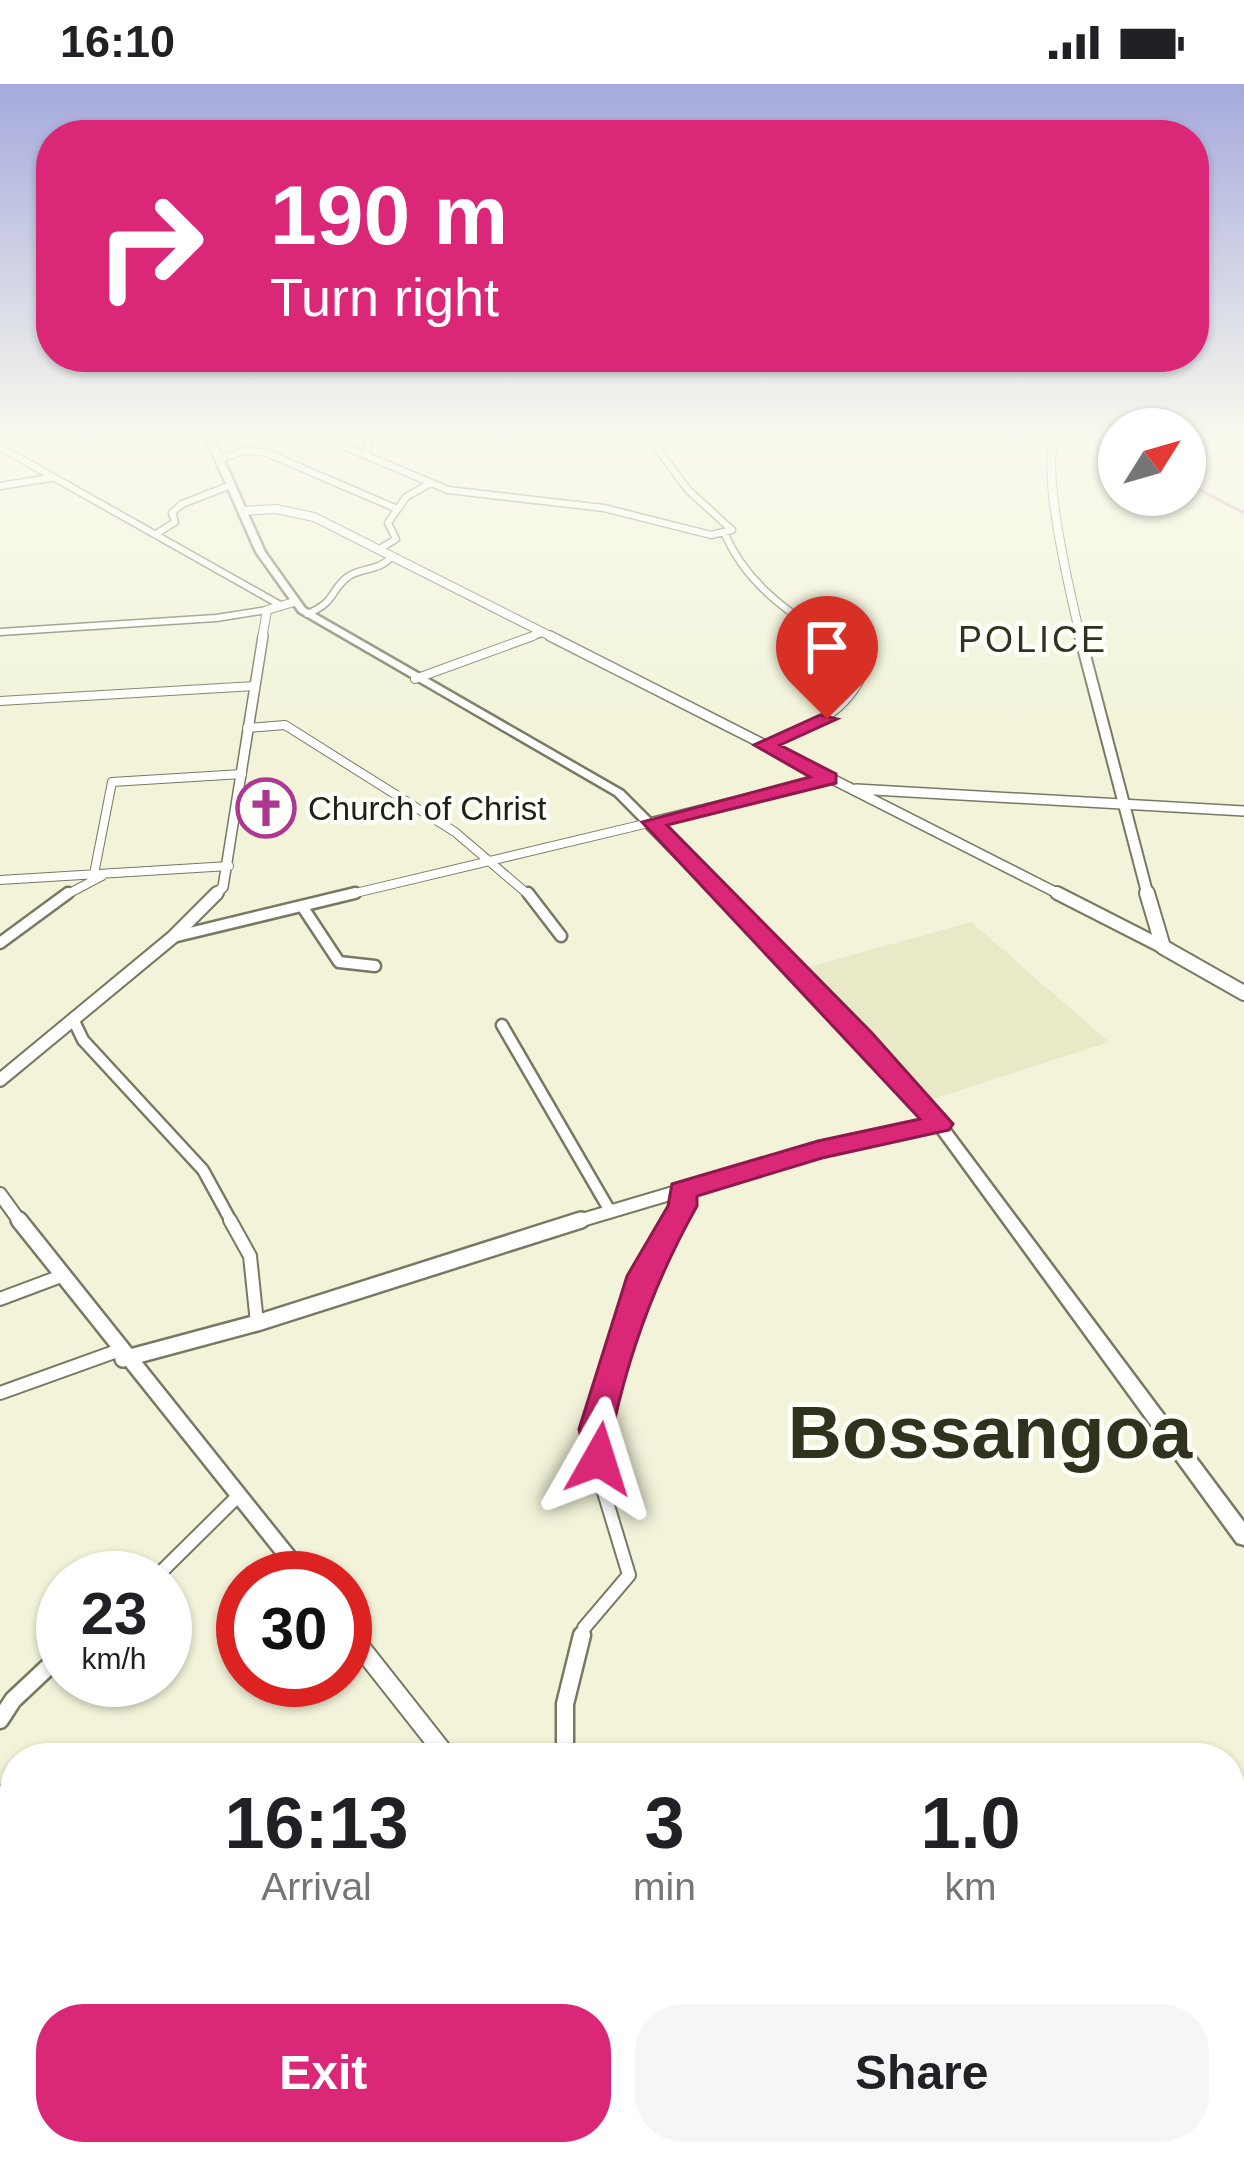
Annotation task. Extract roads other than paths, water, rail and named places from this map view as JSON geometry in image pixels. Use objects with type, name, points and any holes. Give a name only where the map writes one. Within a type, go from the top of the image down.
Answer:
[{"type":"main road","points":[[253,533],[288,604],[619,794],[652,822],[939,1124],[1244,1538]]},
{"type":"main road","points":[[1062,533],[1072,602],[1121,805],[1163,947],[1244,992]]},
{"type":"street","points":[[344,533],[1163,947]]},
{"type":"street","points":[[378,550],[396,539],[393,533]]},
{"type":"street","points":[[724,533],[731,553],[748,572],[795,617],[856,658],[863,673],[857,694],[827,719],[764,745]]},
{"type":"street","points":[[156,534],[288,604]]},
{"type":"street","points":[[307,614],[329,604],[347,577],[386,565],[392,556]]},
{"type":"street","points":[[0,632],[216,618],[288,604]]},
{"type":"street","points":[[0,1080],[173,937],[223,887],[267,610]]},
{"type":"street","points":[[415,679],[542,633]]},
{"type":"street","points":[[0,701],[255,686]]},
{"type":"street","points":[[247,728],[285,725],[493,860],[525,890],[560,936]]},
{"type":"street","points":[[94,874],[112,782],[242,774]]},
{"type":"street","points":[[173,937],[828,778]]},
{"type":"street","points":[[849,788],[1244,811]]},
{"type":"street","points":[[0,880],[229,866]]},
{"type":"street","points":[[0,943],[75,888],[108,873]]},
{"type":"street","points":[[302,906],[339,962],[375,965]]},
{"type":"street","points":[[73,1019],[83,1040],[203,1170],[250,1256],[256,1323]]},
{"type":"street","points":[[502,1025],[610,1210]]},
{"type":"street","points":[[0,1393],[120,1355],[256,1323],[610,1210],[818,1150],[939,1124]]},
{"type":"street","points":[[565,1743],[565,1703],[584,1628],[629,1574],[603,1489],[596,1429],[642,1276],[683,1206],[682,1191]]},
{"type":"street","points":[[0,1194],[120,1355],[164,1400],[284,1551]]},
{"type":"street","points":[[0,1299],[64,1275]]},
{"type":"street","points":[[182,1551],[239,1495]]},
{"type":"street","points":[[372,1662],[436,1743]]},
{"type":"street","points":[[0,1720],[36,1678]]},
{"type":"place","name":"Church of Christ","points":[[266,808]]},
{"type":"district","name":"POLICE","points":[[1033,639]]},
{"type":"district","name":"Bossangoa","points":[[990,1432]]}]
